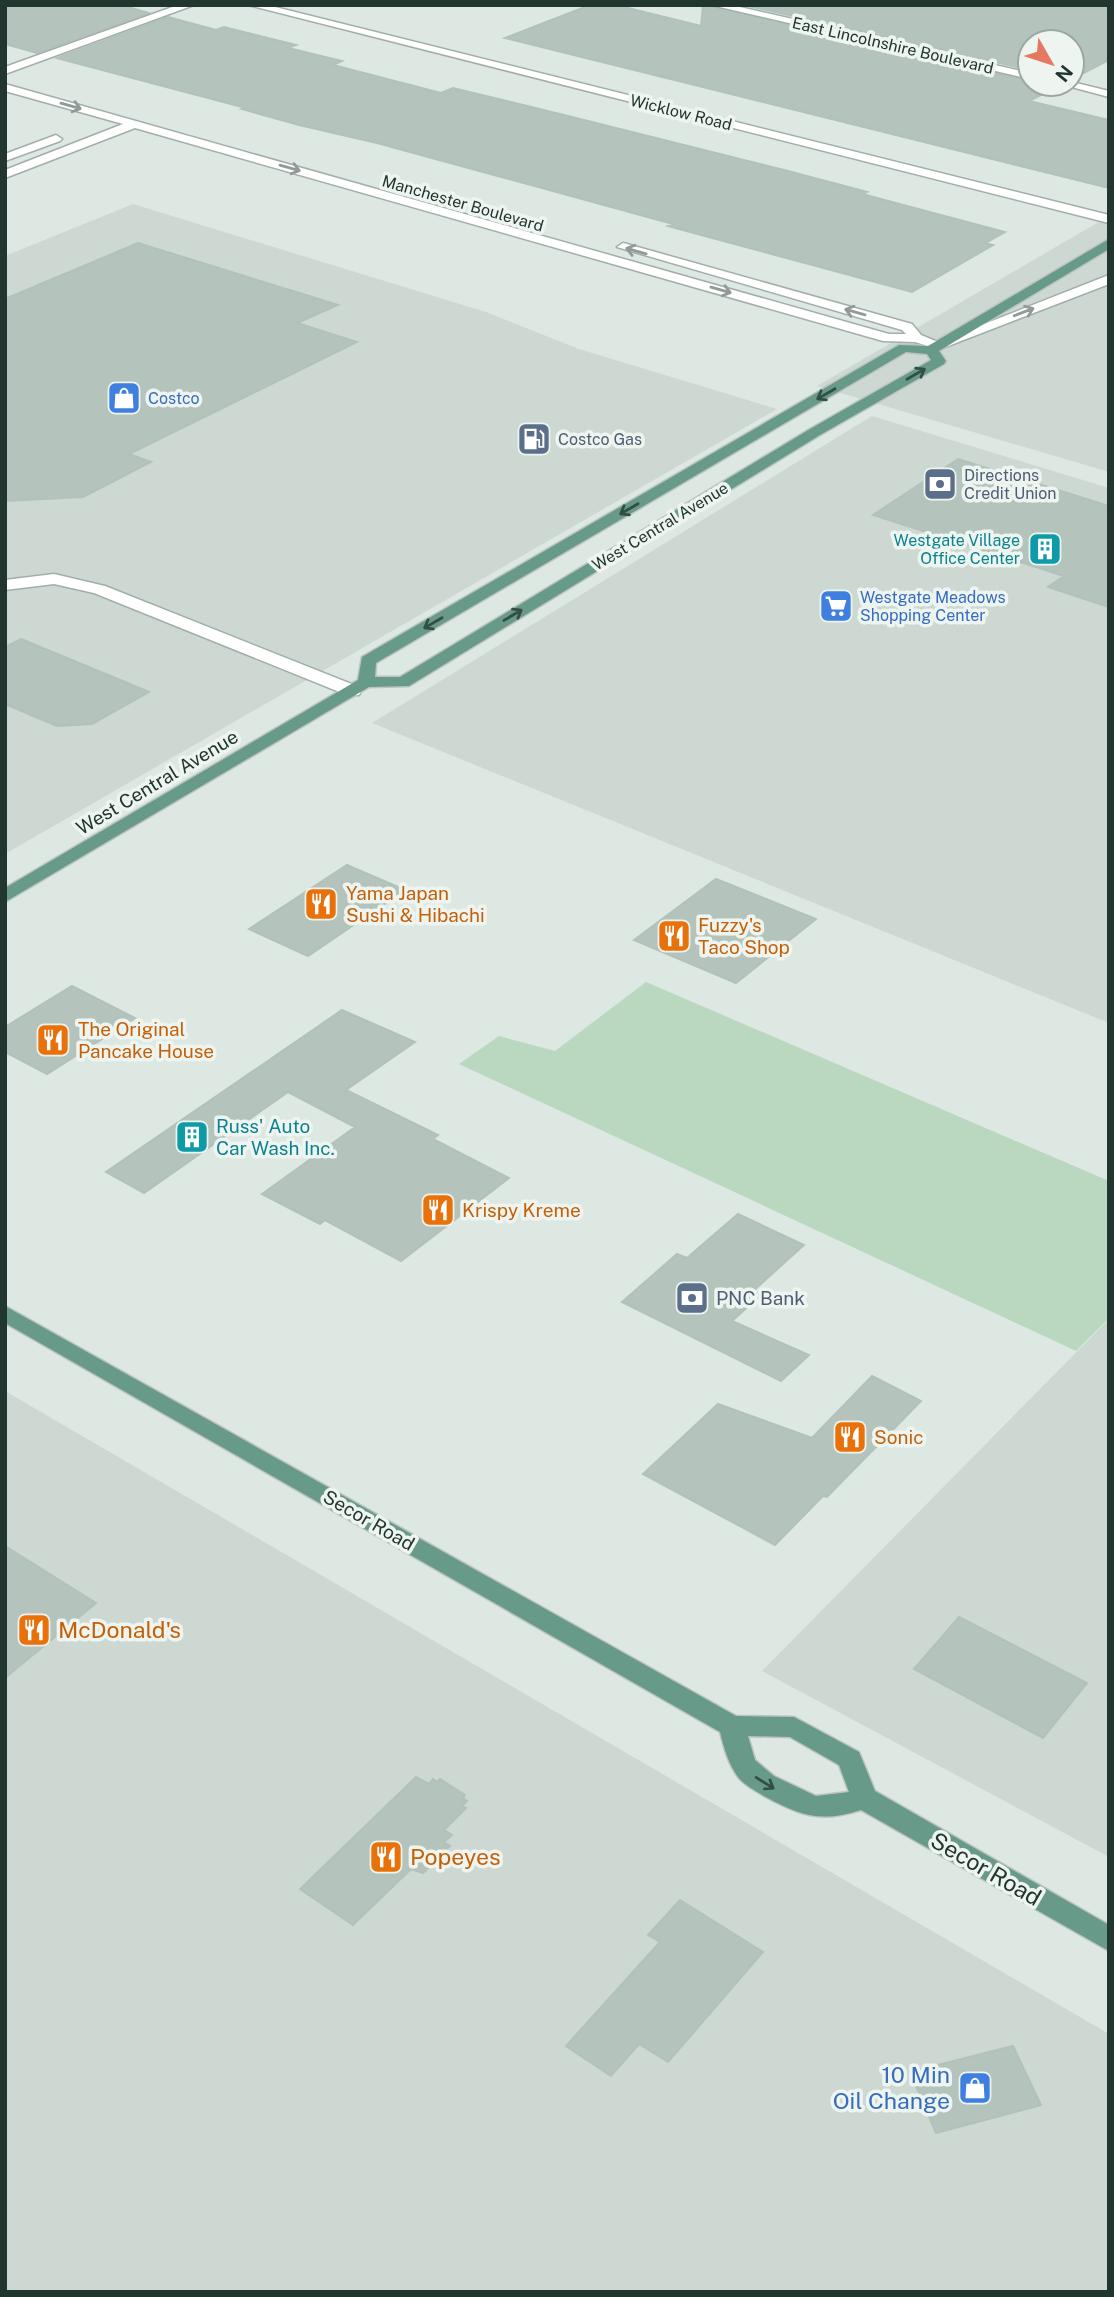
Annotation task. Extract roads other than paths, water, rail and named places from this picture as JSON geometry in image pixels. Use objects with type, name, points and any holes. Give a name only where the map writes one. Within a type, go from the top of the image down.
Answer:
[{"type":"main road","name":"West Central Avenue","points":[[359,687],[368,661],[904,348],[934,348],[1109,243]]},
{"type":"main road","name":"West Central Avenue","points":[[5,896],[359,687],[403,682],[939,361],[934,348]]},
{"type":"main road","points":[[685,511],[677,500],[797,429],[784,418]]},
{"type":"main road","name":"Secor Road","points":[[5,1313],[732,1726],[794,1727],[850,1759],[864,1798],[1109,1939]]},
{"type":"main road","points":[[732,1726],[746,1767],[756,1778],[803,1806],[838,1807],[864,1798]]},
{"type":"street","points":[[5,72],[189,5]]},
{"type":"street","name":"Wicklow Road","points":[[253,5],[1109,219]]},
{"type":"street","name":"East Lincolnshire Boulevard","points":[[716,5],[1016,73]]},
{"type":"street","name":"Manchester Boulevard","points":[[5,72],[135,117],[888,338],[916,338]]},
{"type":"street","name":"Manchester Boulevard","points":[[5,87],[113,118],[155,116],[380,179]]},
{"type":"street","points":[[1086,89],[1109,94]]},
{"type":"street","points":[[5,174],[135,117]]},
{"type":"street","points":[[88,127],[113,118]]},
{"type":"street","points":[[5,158],[64,136]]},
{"type":"street","name":"Manchester Boulevard","points":[[605,242],[907,327],[916,338],[934,348]]},
{"type":"street","points":[[934,348],[1109,279]]},
{"type":"street","points":[[5,585],[54,579],[99,589],[359,687]]},
{"type":"place","name":"Costco","points":[[124,398]]},
{"type":"place","name":"Costco Gas","points":[[534,439]]},
{"type":"place","name":"Directions Credit Union","points":[[940,484]]},
{"type":"place","name":"Westgate Village Office Center","points":[[1045,549]]},
{"type":"place","name":"Westgate Meadows Shopping Center","points":[[836,606]]},
{"type":"place","name":"Yama Japan Sushi & Hibachi","points":[[321,904]]},
{"type":"place","name":"Fuzzy's Taco Shop","points":[[674,936]]},
{"type":"place","name":"The Original Pancake House","points":[[53,1040]]},
{"type":"place","name":"Russ' Auto Car Wash Inc.","points":[[192,1137]]},
{"type":"place","name":"Krispy Kreme","points":[[438,1210]]},
{"type":"place","name":"PNC Bank","points":[[692,1298]]},
{"type":"place","name":"Sonic","points":[[850,1437]]},
{"type":"place","name":"McDonald's","points":[[34,1630]]},
{"type":"place","name":"Popeyes","points":[[386,1857]]},
{"type":"place","name":"10 Min Oil Change","points":[[975,2088]]}]
